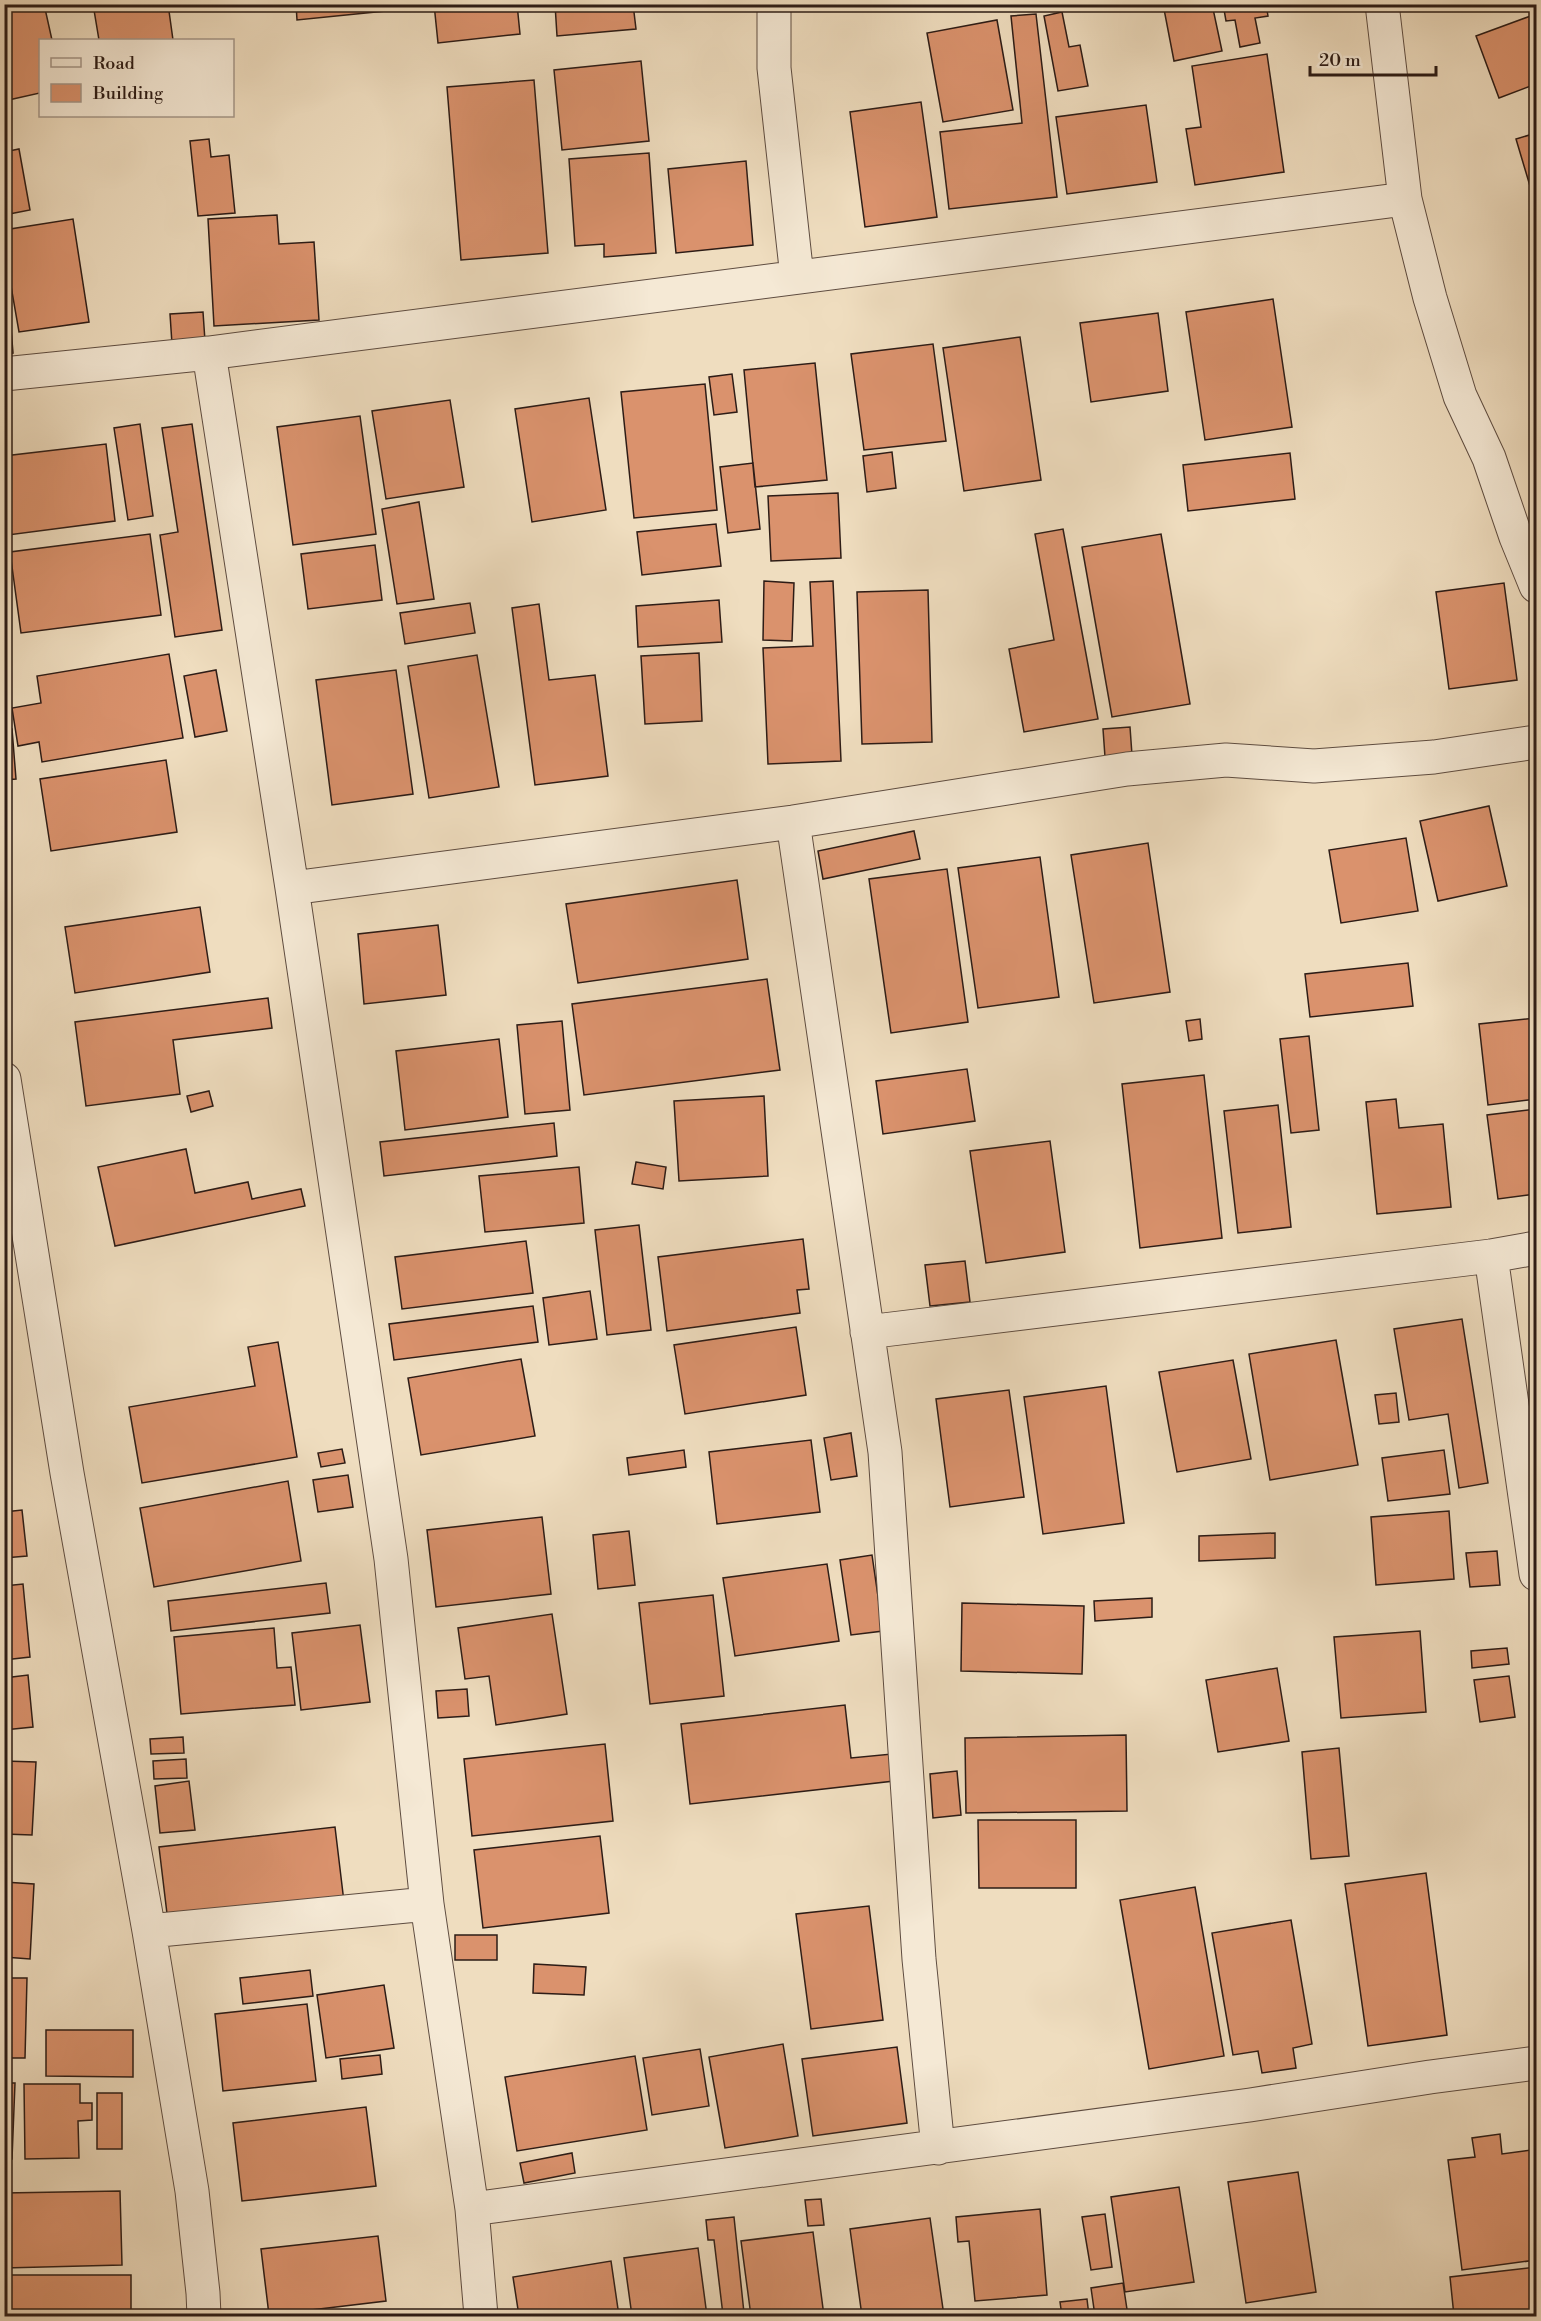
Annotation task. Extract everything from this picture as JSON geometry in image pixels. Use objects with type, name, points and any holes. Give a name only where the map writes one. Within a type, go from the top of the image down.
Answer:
[{"type":"street","points":[[774,4],[774,68],[798,277]]},
{"type":"street","points":[[1382,4],[1405,199],[1430,298],[1460,396],[1489,458],[1516,537],[1536,586]]},
{"type":"street","points":[[4,374],[209,352],[1405,199]]},
{"type":"street","points":[[209,352],[392,1559],[427,1904],[472,2209],[481,2316]]},
{"type":"street","points":[[292,888],[793,822],[1127,769],[1226,760],[1314,766],[1434,758],[1536,741]]},
{"type":"street","points":[[793,822],[885,1452],[919,1959],[938,2148]]},
{"type":"street","points":[[4,1079],[67,1473],[149,1931],[192,2191],[204,2316]]},
{"type":"street","points":[[867,1332],[1491,1256],[1536,1248]]},
{"type":"street","points":[[1491,1256],[1536,1574]]},
{"type":"street","points":[[149,1931],[427,1904]]},
{"type":"street","points":[[472,2209],[938,2148],[1536,2063]]},
{"type":"building","points":[[4,4],[44,4],[52,39],[39,39],[39,93],[4,101]]},
{"type":"building","points":[[93,4],[168,4],[173,39],[99,39]]},
{"type":"building","points":[[296,4],[404,4],[405,9],[297,20]]},
{"type":"building","points":[[434,4],[517,4],[520,34],[438,43]]},
{"type":"building","points":[[555,4],[633,4],[636,29],[557,36]]},
{"type":"building","points":[[1163,4],[1212,4],[1222,51],[1174,61]]},
{"type":"building","points":[[1223,4],[1266,4],[1268,16],[1255,18],[1260,43],[1240,47],[1235,20],[1226,21]]},
{"type":"building","points":[[1062,12],[1069,47],[1080,45],[1088,86],[1058,91],[1044,16]]},
{"type":"building","points":[[1036,14],[1057,197],[949,209],[940,132],[1022,123],[1011,16]]},
{"type":"building","points":[[1536,14],[1536,84],[1499,98],[1476,36]]},
{"type":"building","points":[[997,20],[1013,110],[943,122],[927,33]]},
{"type":"building","points":[[1267,54],[1284,172],[1195,185],[1186,129],[1201,127],[1192,66]]},
{"type":"building","points":[[641,61],[649,141],[562,150],[554,70]]},
{"type":"building","points":[[534,80],[548,253],[461,260],[447,87]]},
{"type":"building","points":[[921,102],[937,217],[865,227],[850,112]]},
{"type":"building","points":[[1146,105],[1157,182],[1067,194],[1056,117]]},
{"type":"building","points":[[1536,133],[1536,184],[1530,186],[1516,139]]},
{"type":"building","points":[[209,139],[211,157],[229,155],[235,213],[198,216],[190,141]]},
{"type":"building","points":[[19,149],[30,210],[4,215],[4,152]]},
{"type":"building","points":[[649,153],[656,253],[604,257],[604,244],[575,246],[569,159]]},
{"type":"building","points":[[746,161],[753,245],[676,253],[668,169]]},
{"type":"building","points":[[277,215],[279,244],[314,242],[319,320],[214,326],[208,219]]},
{"type":"building","points":[[73,219],[89,322],[19,332],[4,246],[4,230]]},
{"type":"building","points":[[1273,299],[1292,427],[1205,440],[1186,312]]},
{"type":"building","points":[[203,312],[205,341],[172,344],[170,314]]},
{"type":"building","points":[[1158,313],[1168,391],[1091,402],[1080,323]]},
{"type":"building","points":[[4,316],[10,316],[13,353],[4,354]]},
{"type":"building","points":[[1020,337],[1041,480],[964,491],[943,348]]},
{"type":"building","points":[[933,344],[946,441],[864,450],[851,354]]},
{"type":"building","points":[[815,363],[827,480],[755,487],[744,370]]},
{"type":"building","points":[[732,374],[737,412],[714,415],[709,377]]},
{"type":"building","points":[[705,384],[717,510],[634,518],[621,392]]},
{"type":"building","points":[[589,398],[606,510],[532,522],[515,409]]},
{"type":"building","points":[[450,400],[464,487],[386,499],[372,411]]},
{"type":"building","points":[[360,416],[376,534],[293,545],[277,427]]},
{"type":"building","points":[[140,424],[153,516],[128,520],[114,428]]},
{"type":"building","points":[[192,424],[222,630],[175,637],[160,535],[178,532],[162,428]]},
{"type":"building","points":[[106,444],[115,521],[8,535],[4,512],[4,456]]},
{"type":"building","points":[[892,452],[896,488],[867,492],[863,456]]},
{"type":"building","points":[[1290,453],[1295,499],[1188,511],[1183,465]]},
{"type":"building","points":[[753,463],[760,529],[728,533],[720,467]]},
{"type":"building","points":[[838,493],[841,558],[771,561],[768,496]]},
{"type":"building","points":[[419,502],[434,599],[397,604],[382,509]]},
{"type":"building","points":[[716,524],[721,566],[642,575],[637,532]]},
{"type":"building","points":[[1063,529],[1098,719],[1024,732],[1009,649],[1054,640],[1035,534]]},
{"type":"building","points":[[150,534],[161,615],[21,633],[10,552]]},
{"type":"building","points":[[1161,534],[1190,704],[1112,717],[1082,547]]},
{"type":"building","points":[[375,545],[382,600],[308,609],[301,554]]},
{"type":"building","points":[[764,581],[794,583],[792,641],[763,640]]},
{"type":"building","points":[[833,581],[841,761],[768,764],[763,648],[813,646],[810,582]]},
{"type":"building","points":[[1504,583],[1517,680],[1449,689],[1436,592]]},
{"type":"building","points":[[928,590],[932,742],[862,744],[857,592]]},
{"type":"building","points":[[719,600],[722,642],[638,647],[636,606]]},
{"type":"building","points":[[470,603],[475,633],[405,644],[400,613]]},
{"type":"building","points":[[539,604],[549,680],[595,675],[608,776],[535,785],[512,608]]},
{"type":"building","points":[[699,653],[702,721],[645,724],[641,656]]},
{"type":"building","points":[[169,654],[183,738],[42,762],[39,742],[18,746],[12,708],[41,703],[37,676]]},
{"type":"building","points":[[477,655],[499,787],[429,798],[408,666]]},
{"type":"building","points":[[216,670],[227,731],[195,737],[184,676]]},
{"type":"building","points":[[396,670],[413,794],[332,805],[316,680]]},
{"type":"building","points":[[1130,727],[1132,755],[1105,757],[1103,729]]},
{"type":"building","points":[[12,729],[16,779],[4,780],[4,730]]},
{"type":"building","points":[[166,760],[177,832],[51,851],[40,779]]},
{"type":"building","points":[[1489,806],[1507,886],[1438,901],[1420,821]]},
{"type":"building","points":[[914,831],[920,859],[823,879],[818,851]]},
{"type":"building","points":[[1406,838],[1418,911],[1341,923],[1329,850]]},
{"type":"building","points":[[1148,843],[1170,992],[1094,1003],[1071,855]]},
{"type":"building","points":[[1040,857],[1059,997],[978,1008],[958,868]]},
{"type":"building","points":[[947,869],[968,1022],[891,1033],[869,879]]},
{"type":"building","points":[[737,880],[748,959],[578,983],[566,904]]},
{"type":"building","points":[[200,907],[210,972],[75,993],[65,927]]},
{"type":"building","points":[[438,925],[446,995],[364,1004],[358,934]]},
{"type":"building","points":[[1408,963],[1413,1006],[1310,1017],[1305,974]]},
{"type":"building","points":[[767,979],[780,1070],[584,1095],[572,1004]]},
{"type":"building","points":[[268,998],[272,1028],[173,1040],[180,1094],[86,1106],[75,1022]]},
{"type":"building","points":[[1536,1018],[1536,1099],[1488,1105],[1479,1024]]},
{"type":"building","points":[[1200,1019],[1202,1039],[1189,1041],[1186,1021]]},
{"type":"building","points":[[562,1021],[570,1110],[525,1114],[517,1025]]},
{"type":"building","points":[[1309,1036],[1319,1130],[1291,1133],[1280,1039]]},
{"type":"building","points":[[499,1039],[508,1117],[405,1130],[396,1051]]},
{"type":"building","points":[[967,1069],[975,1121],[883,1134],[876,1081]]},
{"type":"building","points":[[1204,1075],[1222,1238],[1140,1248],[1122,1084]]},
{"type":"building","points":[[209,1091],[213,1106],[191,1112],[187,1096]]},
{"type":"building","points":[[764,1096],[768,1176],[679,1181],[674,1101]]},
{"type":"building","points":[[1396,1099],[1399,1128],[1443,1124],[1451,1207],[1377,1214],[1366,1102]]},
{"type":"building","points":[[1278,1105],[1291,1227],[1238,1233],[1224,1111]]},
{"type":"building","points":[[1536,1109],[1536,1194],[1498,1199],[1487,1115]]},
{"type":"building","points":[[554,1123],[557,1156],[384,1176],[380,1142]]},
{"type":"building","points":[[1050,1141],[1065,1252],[986,1263],[970,1151]]},
{"type":"building","points":[[186,1149],[195,1193],[248,1182],[252,1199],[301,1189],[305,1206],[115,1246],[98,1167]]},
{"type":"building","points":[[636,1162],[666,1167],[663,1189],[632,1184]]},
{"type":"building","points":[[579,1167],[584,1223],[485,1232],[479,1176]]},
{"type":"building","points":[[639,1225],[651,1330],[607,1335],[595,1230]]},
{"type":"building","points":[[803,1239],[809,1289],[797,1290],[800,1313],[667,1331],[658,1257]]},
{"type":"building","points":[[526,1241],[533,1293],[402,1309],[395,1257]]},
{"type":"building","points":[[965,1261],[970,1302],[930,1306],[925,1265]]},
{"type":"building","points":[[590,1291],[597,1339],[549,1345],[543,1298]]},
{"type":"building","points":[[533,1306],[538,1342],[394,1360],[389,1324]]},
{"type":"building","points":[[1462,1319],[1488,1483],[1459,1488],[1448,1414],[1409,1420],[1394,1329]]},
{"type":"building","points":[[796,1327],[806,1395],[685,1414],[674,1345]]},
{"type":"building","points":[[1336,1340],[1358,1465],[1270,1480],[1249,1354]]},
{"type":"building","points":[[278,1342],[297,1457],[142,1483],[129,1407],[255,1386],[248,1347]]},
{"type":"building","points":[[521,1359],[535,1436],[421,1455],[408,1378]]},
{"type":"building","points":[[1233,1360],[1251,1459],[1177,1472],[1159,1372]]},
{"type":"building","points":[[1106,1386],[1124,1523],[1043,1534],[1024,1397]]},
{"type":"building","points":[[1009,1390],[1024,1497],[950,1507],[936,1399]]},
{"type":"building","points":[[1396,1393],[1399,1422],[1379,1424],[1375,1395]]},
{"type":"building","points":[[851,1433],[857,1476],[831,1480],[824,1438]]},
{"type":"building","points":[[811,1440],[820,1512],[717,1524],[709,1452]]},
{"type":"building","points":[[342,1449],[345,1463],[321,1467],[318,1453]]},
{"type":"building","points":[[684,1450],[686,1467],[629,1475],[627,1458]]},
{"type":"building","points":[[1444,1450],[1450,1494],[1388,1501],[1382,1458]]},
{"type":"building","points":[[348,1475],[353,1507],[318,1512],[313,1480]]},
{"type":"building","points":[[288,1481],[301,1561],[154,1587],[140,1508]]},
{"type":"building","points":[[22,1510],[27,1556],[4,1558],[4,1512]]},
{"type":"building","points":[[1449,1511],[1454,1579],[1376,1585],[1371,1517]]},
{"type":"building","points":[[542,1517],[551,1594],[436,1607],[427,1530]]},
{"type":"building","points":[[629,1531],[635,1585],[598,1589],[593,1535]]},
{"type":"building","points":[[1275,1533],[1275,1558],[1199,1561],[1199,1536]]},
{"type":"building","points":[[1497,1551],[1500,1585],[1470,1587],[1466,1553]]},
{"type":"building","points":[[872,1555],[883,1631],[851,1635],[840,1560]]},
{"type":"building","points":[[827,1564],[839,1641],[735,1656],[723,1578]]},
{"type":"building","points":[[326,1583],[330,1613],[171,1631],[168,1601]]},
{"type":"building","points":[[23,1584],[30,1657],[4,1660],[4,1586]]},
{"type":"building","points":[[713,1595],[724,1696],[650,1704],[639,1603]]},
{"type":"building","points":[[1152,1598],[1152,1617],[1095,1621],[1094,1601]]},
{"type":"building","points":[[962,1603],[1084,1606],[1082,1674],[961,1671]]},
{"type":"building","points":[[552,1614],[567,1714],[496,1725],[489,1676],[465,1679],[458,1628]]},
{"type":"building","points":[[360,1625],[370,1702],[301,1710],[292,1633]]},
{"type":"building","points":[[274,1628],[277,1668],[291,1667],[295,1705],[181,1714],[174,1637]]},
{"type":"building","points":[[1420,1631],[1426,1712],[1341,1718],[1334,1637]]},
{"type":"building","points":[[1507,1648],[1509,1664],[1472,1668],[1471,1651]]},
{"type":"building","points":[[1277,1668],[1289,1741],[1218,1752],[1206,1680]]},
{"type":"building","points":[[28,1675],[33,1727],[4,1730],[4,1678]]},
{"type":"building","points":[[1509,1676],[1515,1717],[1480,1722],[1474,1680]]},
{"type":"building","points":[[467,1689],[469,1716],[438,1718],[436,1691]]},
{"type":"building","points":[[845,1705],[851,1758],[892,1754],[894,1781],[690,1804],[681,1724]]},
{"type":"building","points":[[1126,1735],[1127,1811],[966,1813],[965,1738]]},
{"type":"building","points":[[183,1737],[184,1753],[151,1754],[150,1739]]},
{"type":"building","points":[[605,1744],[613,1821],[472,1836],[464,1759]]},
{"type":"building","points":[[1339,1748],[1349,1856],[1311,1859],[1302,1752]]},
{"type":"building","points":[[186,1759],[187,1778],[154,1779],[153,1761]]},
{"type":"building","points":[[4,1761],[36,1762],[32,1835],[4,1834]]},
{"type":"building","points":[[957,1771],[961,1815],[933,1818],[930,1774]]},
{"type":"building","points":[[189,1781],[195,1830],[160,1833],[155,1786]]},
{"type":"building","points":[[978,1820],[1076,1820],[1076,1888],[979,1888]]},
{"type":"building","points":[[335,1827],[344,1902],[168,1922],[159,1847]]},
{"type":"building","points":[[600,1836],[609,1913],[483,1928],[474,1850]]},
{"type":"building","points":[[1426,1873],[1447,2035],[1368,2046],[1345,1884]]},
{"type":"building","points":[[4,1882],[34,1884],[30,1959],[4,1957]]},
{"type":"building","points":[[1195,1887],[1224,2056],[1149,2069],[1120,1900]]},
{"type":"building","points":[[869,1906],[883,2020],[811,2029],[796,1914]]},
{"type":"building","points":[[1291,1920],[1312,2044],[1293,2048],[1296,2068],[1262,2073],[1258,2051],[1233,2055],[1212,1933]]},
{"type":"building","points":[[455,1935],[497,1935],[497,1960],[455,1960]]},
{"type":"building","points":[[534,1964],[586,1967],[584,1995],[533,1993]]},
{"type":"building","points":[[310,1970],[313,1996],[243,2004],[240,1978]]},
{"type":"building","points":[[4,1978],[27,1978],[25,2058],[4,2058]]},
{"type":"building","points":[[384,1985],[394,2048],[326,2058],[317,1995]]},
{"type":"building","points":[[307,2004],[316,2081],[223,2091],[215,2014]]},
{"type":"building","points":[[46,2030],[133,2030],[133,2077],[46,2076]]},
{"type":"building","points":[[783,2044],[798,2136],[725,2148],[709,2057]]},
{"type":"building","points":[[897,2047],[907,2123],[813,2136],[802,2059]]},
{"type":"building","points":[[700,2049],[709,2106],[652,2115],[643,2058]]},
{"type":"building","points":[[380,2055],[382,2074],[342,2079],[340,2059]]},
{"type":"building","points":[[635,2056],[647,2130],[517,2151],[505,2077]]},
{"type":"building","points":[[4,2083],[15,2083],[12,2159],[4,2158]]},
{"type":"building","points":[[24,2084],[80,2084],[80,2103],[92,2103],[92,2120],[78,2121],[79,2158],[25,2159]]},
{"type":"building","points":[[97,2093],[122,2093],[122,2149],[97,2149]]},
{"type":"building","points":[[366,2107],[376,2186],[242,2201],[233,2123]]},
{"type":"building","points":[[1500,2134],[1502,2154],[1531,2150],[1536,2188],[1536,2260],[1462,2270],[1448,2160],[1475,2157],[1472,2138]]},
{"type":"building","points":[[572,2153],[575,2173],[524,2183],[520,2163]]},
{"type":"building","points":[[1298,2172],[1316,2292],[1246,2303],[1228,2182]]},
{"type":"building","points":[[1179,2187],[1194,2282],[1125,2292],[1111,2197]]},
{"type":"building","points":[[120,2191],[122,2265],[4,2268],[4,2193]]},
{"type":"building","points":[[821,2199],[824,2225],[808,2226],[805,2200]]},
{"type":"building","points":[[1040,2209],[1047,2295],[975,2301],[969,2241],[958,2242],[956,2217]]},
{"type":"building","points":[[1105,2214],[1112,2267],[1091,2270],[1082,2217]]},
{"type":"building","points":[[734,2217],[744,2313],[723,2315],[714,2240],[708,2240],[706,2220]]},
{"type":"building","points":[[930,2218],[944,2316],[862,2316],[850,2229]]},
{"type":"building","points":[[813,2232],[824,2316],[751,2316],[741,2241]]},
{"type":"building","points":[[378,2236],[386,2301],[269,2315],[261,2249]]},
{"type":"building","points":[[698,2248],[707,2316],[632,2316],[624,2258]]},
{"type":"building","points":[[611,2261],[619,2316],[519,2316],[513,2277]]},
{"type":"building","points":[[1536,2267],[1536,2316],[1454,2316],[1450,2277]]},
{"type":"building","points":[[4,2275],[131,2275],[131,2316],[4,2316]]},
{"type":"building","points":[[1123,2283],[1128,2316],[1095,2316],[1091,2288]]},
{"type":"building","points":[[1087,2299],[1089,2316],[1062,2316],[1060,2302]]}]
